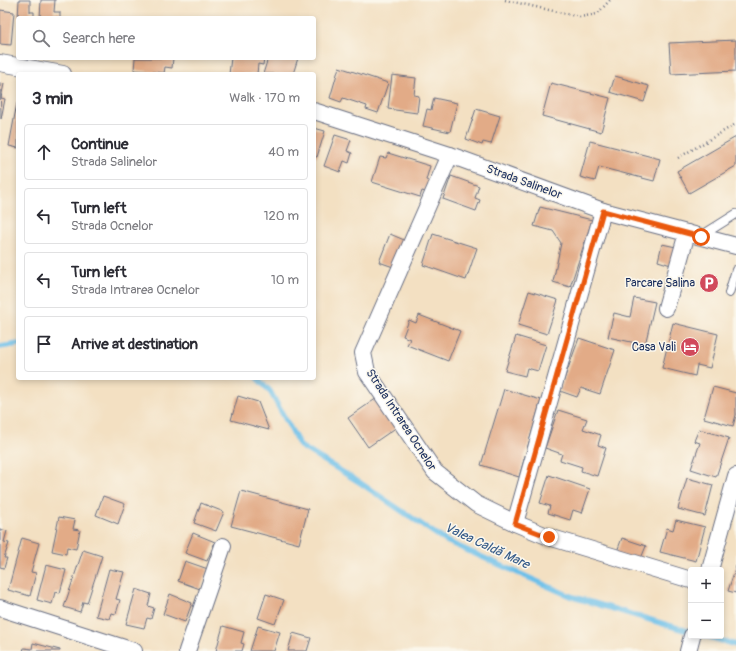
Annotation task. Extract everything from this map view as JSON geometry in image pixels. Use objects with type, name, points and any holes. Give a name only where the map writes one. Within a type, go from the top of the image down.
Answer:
[{"type":"street","points":[[0,63],[52,72]]},
{"type":"street","name":"Strada Salinelor","points":[[316,112],[450,155],[603,211],[736,246]]},
{"type":"street","name":"Strada Intrarea Ocnelor","points":[[450,155],[363,353],[367,372],[434,472],[476,504],[515,524],[549,537],[688,579]]},
{"type":"street","points":[[515,524],[603,211]]},
{"type":"street","points":[[666,308],[694,235]]},
{"type":"street","points":[[711,567],[736,476]]},
{"type":"street","points":[[187,651],[223,546]]},
{"type":"street","points":[[0,608],[106,647],[134,651]]},
{"type":"street","points":[[688,651],[691,639]]},
{"type":"lane","points":[[694,235],[736,214]]},
{"type":"lane","points":[[729,293],[736,270]]},
{"type":"path","points":[[506,0],[580,17],[597,14],[610,0]]},
{"type":"path","points":[[678,158],[736,124]]},
{"type":"building","points":[[19,0],[30,0],[30,12],[34,12],[34,16],[18,16]]},
{"type":"building","points":[[41,0],[55,0],[54,12],[60,12],[60,16],[40,16]]},
{"type":"building","points":[[0,10],[14,12],[11,45],[0,44]]},
{"type":"building","points":[[736,40],[736,71],[671,74],[669,43]]},
{"type":"building","points":[[135,60],[173,60],[172,68],[165,67],[164,72],[134,70]]},
{"type":"building","points":[[231,60],[264,60],[263,65],[258,64],[257,72],[229,72]]},
{"type":"building","points":[[267,60],[297,60],[294,72],[264,72]]},
{"type":"building","points":[[339,67],[388,83],[378,113],[366,109],[367,106],[343,98],[341,102],[330,98]]},
{"type":"building","points":[[392,75],[416,78],[414,95],[419,96],[417,113],[388,109]]},
{"type":"building","points":[[615,76],[649,86],[644,102],[610,92]]},
{"type":"building","points":[[0,83],[4,84],[1,98],[5,99],[1,119]]},
{"type":"building","points":[[551,83],[610,98],[601,132],[542,116]]},
{"type":"building","points":[[434,98],[457,103],[450,132],[423,126],[427,109],[431,110]]},
{"type":"building","points":[[16,108],[16,148],[9,146]]},
{"type":"building","points":[[476,109],[500,116],[491,144],[483,142],[482,145],[466,139]]},
{"type":"building","points":[[316,129],[325,131],[316,157]]},
{"type":"building","points":[[335,135],[351,140],[347,151],[352,153],[349,163],[344,161],[340,172],[324,166]]},
{"type":"building","points":[[736,137],[736,166],[689,193],[677,171]]},
{"type":"building","points":[[590,141],[660,159],[654,181],[599,167],[595,181],[580,177]]},
{"type":"building","points":[[388,153],[430,166],[426,180],[430,182],[426,192],[422,191],[420,197],[372,182],[380,157],[386,158]]},
{"type":"building","points":[[451,176],[479,186],[475,198],[480,200],[476,211],[443,199]]},
{"type":"building","points":[[540,207],[592,220],[570,287],[553,282],[561,243],[553,231],[534,226]]},
{"type":"building","points":[[390,234],[409,242],[399,269],[379,262]]},
{"type":"building","points":[[433,234],[477,248],[466,280],[423,265]]},
{"type":"building","points":[[662,244],[676,247],[671,265],[658,261]]},
{"type":"building","points":[[529,291],[558,300],[547,334],[518,325]]},
{"type":"building","points":[[634,298],[655,302],[645,345],[608,337],[614,313],[630,317]]},
{"type":"building","points":[[419,315],[460,331],[448,361],[407,345],[410,339],[403,336],[409,320],[416,323]]},
{"type":"building","points":[[673,323],[718,334],[710,368],[697,365],[695,376],[662,368]]},
{"type":"building","points":[[516,336],[546,345],[538,371],[527,368],[525,376],[505,371]]},
{"type":"building","points":[[579,338],[615,350],[600,394],[581,388],[577,397],[560,391]]},
{"type":"building","points":[[713,387],[736,393],[736,415],[733,426],[704,418]]},
{"type":"building","points":[[504,389],[541,400],[519,477],[481,465]]},
{"type":"building","points":[[238,396],[258,402],[269,430],[231,420]]},
{"type":"building","points":[[377,398],[397,427],[368,447],[348,418]]},
{"type":"building","points":[[558,410],[587,419],[583,429],[601,435],[598,445],[606,448],[597,476],[581,471],[582,467],[560,460],[562,454],[545,448]]},
{"type":"building","points":[[699,429],[729,438],[716,477],[691,469],[700,443],[694,441]]},
{"type":"building","points":[[549,475],[590,489],[582,513],[573,510],[570,520],[548,513],[550,506],[540,503]]},
{"type":"building","points":[[687,478],[713,485],[705,516],[678,509]]},
{"type":"building","points":[[241,491],[308,509],[299,544],[231,526]]},
{"type":"building","points":[[103,496],[125,504],[118,524],[96,515]]},
{"type":"building","points":[[201,503],[224,512],[216,531],[194,523]]},
{"type":"building","points":[[59,517],[75,520],[73,529],[80,530],[76,549],[67,547],[66,554],[52,551]]},
{"type":"building","points":[[676,520],[705,527],[696,561],[660,552],[667,528],[673,530]]},
{"type":"building","points":[[0,529],[7,531],[4,542],[9,543],[4,558],[7,558],[4,568],[0,567]]},
{"type":"building","points":[[193,533],[215,542],[207,561],[185,553]]},
{"type":"building","points":[[22,538],[39,543],[31,572],[36,573],[30,596],[8,590]]},
{"type":"building","points":[[622,538],[646,546],[640,561],[616,554]]},
{"type":"building","points":[[83,550],[102,556],[87,603],[83,602],[80,612],[64,607]]},
{"type":"building","points":[[185,561],[208,569],[200,589],[178,581]]},
{"type":"building","points":[[46,565],[66,570],[60,593],[55,592],[52,604],[37,600]]},
{"type":"building","points":[[736,566],[736,593],[728,591]]},
{"type":"building","points":[[109,569],[124,572],[116,599],[120,600],[116,614],[111,613],[109,619],[96,616]]},
{"type":"building","points":[[136,589],[151,594],[148,606],[154,608],[151,619],[147,618],[144,628],[126,624]]},
{"type":"building","points":[[170,594],[192,603],[185,622],[163,614]]},
{"type":"building","points":[[266,594],[284,600],[275,624],[258,618]]},
{"type":"building","points":[[223,626],[244,632],[241,643],[244,644],[242,651],[216,651]]},
{"type":"building","points":[[258,626],[280,632],[274,651],[250,651]]},
{"type":"building","points":[[293,633],[311,638],[307,651],[288,651]]},
{"type":"building","points":[[33,643],[60,651],[23,651],[24,648],[32,649]]},
{"type":"waterway","name":"Valea Caldă Mare","points":[[0,347],[16,344]]},
{"type":"waterway","name":"Valea Caldă Mare","points":[[259,380],[270,391],[300,446],[359,482],[446,541],[570,596],[688,631]]},
{"type":"waterway","name":"Valea Caldă Mare","points":[[716,639],[736,645]]},
{"type":"place","name":"Parcare Salina","points":[[709,283]]},
{"type":"place","name":"Casa Vali","points":[[690,347]]},
{"type":"route","points":[[549,537],[515,524],[603,211],[701,237]]}]
